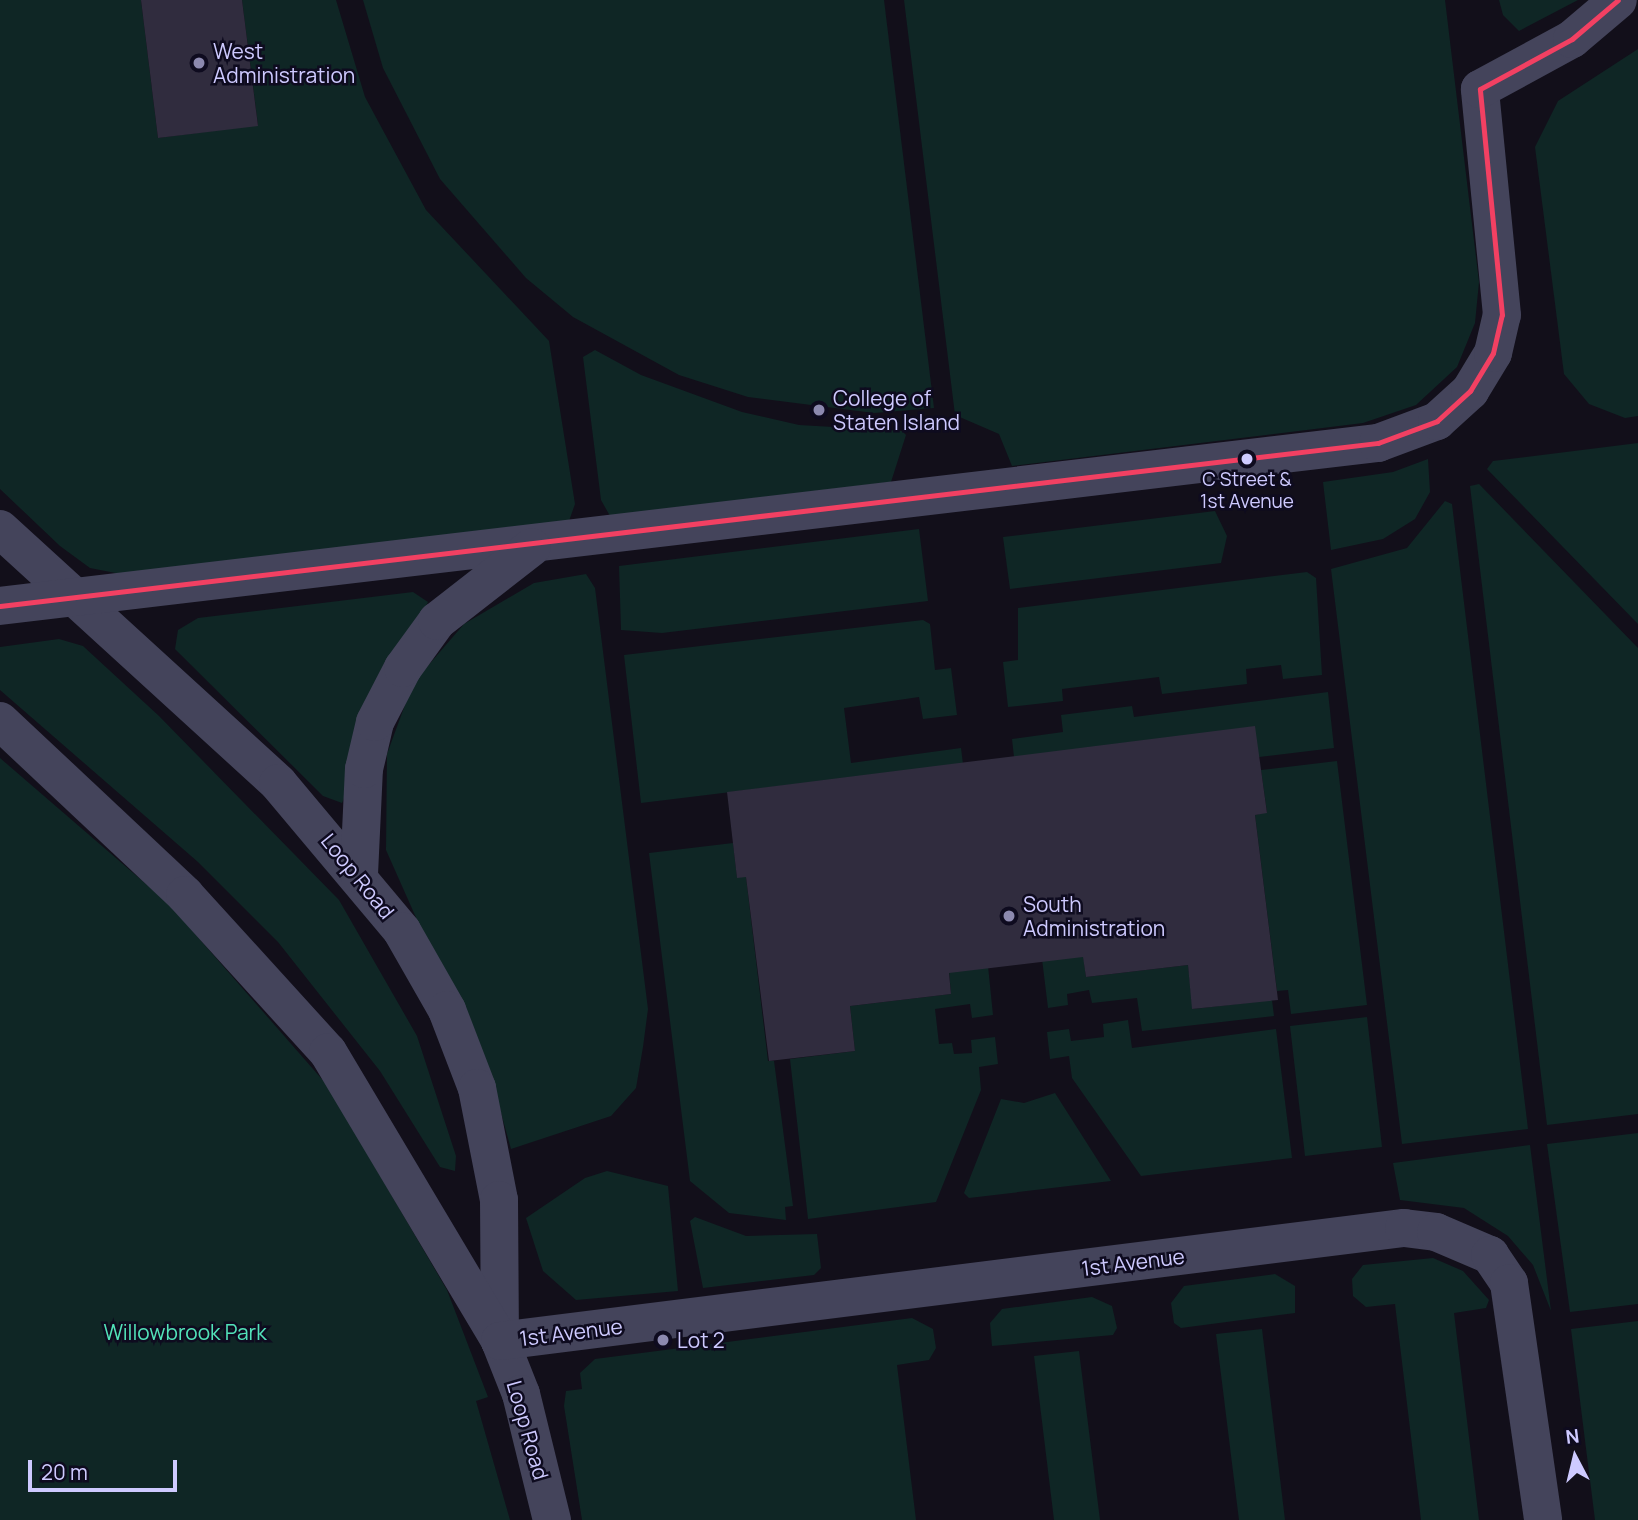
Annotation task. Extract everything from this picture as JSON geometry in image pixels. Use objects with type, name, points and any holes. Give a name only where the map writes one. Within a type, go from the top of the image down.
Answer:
[{"type":"street","points":[[0,606],[535,545],[1378,443],[1437,421],[1470,391],[1493,353],[1502,315],[1480,89],[1572,39],[1618,0]]},
{"type":"street","name":"Loop Road","points":[[0,529],[278,783],[359,874],[402,931],[447,1010],[477,1088],[499,1200],[500,1341]]},
{"type":"street","points":[[359,874],[364,769],[375,722],[403,668],[437,621],[535,545]]},
{"type":"street","name":"Loop Road","points":[[0,721],[185,895],[328,1052],[500,1341],[521,1394],[552,1520]]},
{"type":"street","name":"1st Avenue","points":[[500,1341],[1404,1228],[1461,1238],[1490,1255],[1517,1308],[1544,1520]]},
{"type":"green space","points":[[0,0],[141,0],[158,138],[258,125],[242,0],[336,0],[365,97],[426,210],[549,341],[575,504],[569,521],[131,576],[90,568],[60,546],[0,489]]},
{"type":"green space","points":[[363,0],[884,0],[934,408],[874,413],[748,397],[679,375],[573,317],[526,278],[440,179],[383,68]]},
{"type":"green space","points":[[904,0],[1445,0],[1479,282],[1475,323],[1457,367],[1416,405],[1363,423],[1012,466],[999,434],[955,415]]},
{"type":"green space","points":[[1499,0],[1578,0],[1519,31],[1503,15]]},
{"type":"green space","points":[[1638,49],[1638,416],[1625,418],[1589,404],[1564,374],[1535,147],[1558,101]]},
{"type":"green space","points":[[595,350],[641,375],[742,412],[799,425],[902,431],[906,435],[891,482],[610,516],[601,500],[583,357]]},
{"type":"green space","points":[[1638,443],[1638,624],[1487,469],[1493,461]]},
{"type":"green space","points":[[1428,459],[1430,492],[1415,519],[1383,539],[1331,550],[1323,482],[1393,472]]},
{"type":"green space","points":[[1479,484],[1638,648],[1638,1114],[1547,1125],[1470,486]]},
{"type":"green space","points":[[1445,501],[1452,504],[1528,1129],[1402,1144],[1331,569],[1407,548]]},
{"type":"green space","points":[[1215,511],[1227,536],[1221,563],[1010,589],[1003,537]]},
{"type":"green space","points":[[919,529],[928,601],[662,633],[621,630],[619,566]]},
{"type":"green space","points":[[1307,572],[1316,578],[1322,675],[1283,679],[1281,665],[1246,669],[1247,684],[1162,694],[1159,677],[1062,689],[1063,701],[1008,707],[1003,662],[1018,660],[1018,608]]},
{"type":"green space","points":[[586,574],[595,588],[648,1009],[636,1088],[611,1116],[511,1149],[498,1102],[386,850],[387,754],[413,683],[464,624],[534,583]]},
{"type":"green space","points":[[413,592],[428,602],[342,803],[323,796],[175,649],[178,630],[198,618]]},
{"type":"green space","points":[[923,620],[930,624],[935,670],[951,668],[957,715],[923,719],[919,697],[844,708],[851,763],[961,748],[963,764],[641,803],[624,655]]},
{"type":"green space","points":[[59,639],[83,646],[159,716],[339,900],[417,1036],[456,1156],[455,1171],[440,1167],[380,1071],[278,942],[198,862],[0,690],[0,647]]},
{"type":"green space","points":[[1328,692],[1334,748],[1259,757],[1014,757],[1012,739],[1063,732],[1061,715],[1132,706],[1134,717]]},
{"type":"green space","name":"Willowbrook Park","points":[[0,758],[168,903],[327,1085],[447,1290],[488,1397],[476,1401],[510,1520],[0,1520]]},
{"type":"green space","points":[[1337,761],[1367,1005],[1291,1014],[1288,990],[1277,991],[1255,815],[1267,812],[1261,770]]},
{"type":"green space","points":[[733,843],[737,877],[746,877],[768,1061],[774,1061],[793,1206],[785,1207],[786,1220],[729,1213],[690,1181],[649,853]]},
{"type":"green space","points":[[1083,954],[1086,977],[1188,965],[1193,1009],[1272,1000],[1274,1016],[1142,1031],[1137,998],[1092,1003],[1089,990],[1067,994],[1068,1005],[1048,1008],[1042,959]]},
{"type":"green space","points":[[988,966],[993,1015],[972,1018],[970,1004],[935,1009],[939,1044],[952,1043],[954,1054],[972,1053],[971,1040],[995,1037],[998,1064],[979,1067],[981,1090],[936,1202],[808,1219],[790,1059],[855,1051],[850,1006],[951,994],[949,971]]},
{"type":"green space","points":[[1367,1017],[1382,1147],[1305,1156],[1290,1026]]},
{"type":"green space","points":[[1128,1020],[1132,1048],[1276,1029],[1292,1158],[1141,1176],[1072,1078],[1069,1056],[1050,1059],[1047,1032],[1069,1029],[1071,1041],[1104,1037],[1103,1024]]},
{"type":"green space","points":[[1055,1093],[1111,1181],[969,1198],[964,1193],[1001,1099],[1024,1103]]},
{"type":"green space","points":[[1638,1133],[1638,1304],[1570,1312],[1547,1144]]},
{"type":"green space","points":[[1530,1145],[1551,1311],[1533,1265],[1508,1236],[1464,1208],[1400,1200],[1393,1163]]},
{"type":"green space","points":[[607,1171],[668,1186],[678,1291],[576,1300],[543,1271],[526,1218],[585,1178]]},
{"type":"green space","points":[[695,1217],[746,1236],[817,1234],[821,1268],[814,1275],[703,1288],[690,1221]]},
{"type":"green space","points":[[1433,1258],[1463,1271],[1489,1300],[1486,1308],[1454,1313],[1479,1520],[1421,1520],[1395,1304],[1366,1307],[1353,1296],[1352,1279],[1363,1265]]},
{"type":"green space","points":[[1275,1274],[1295,1286],[1295,1313],[1181,1328],[1174,1323],[1171,1303],[1184,1286]]},
{"type":"green space","points":[[1092,1297],[1112,1306],[1117,1328],[1113,1335],[992,1346],[990,1323],[1002,1309]]},
{"type":"green space","points":[[912,1318],[933,1329],[936,1348],[929,1360],[897,1365],[916,1520],[582,1520],[564,1406],[566,1391],[582,1389],[580,1373],[595,1359]]},
{"type":"green space","points":[[1638,1321],[1638,1520],[1595,1520],[1571,1329]]},
{"type":"green space","points":[[1262,1329],[1285,1520],[1239,1520],[1216,1334]]},
{"type":"green space","points":[[1079,1351],[1100,1520],[1054,1520],[1034,1356]]},
{"type":"building","name":"West Administration","points":[[141,0],[242,0],[258,126],[158,138]]},
{"type":"building","name":"South Administration","points":[[1255,726],[1267,813],[1255,815],[1278,1000],[1192,1009],[1188,965],[1086,977],[1083,957],[949,973],[951,994],[850,1006],[855,1051],[769,1061],[746,877],[737,878],[727,792]]},
{"type":"transit line","points":[[0,606],[1378,443],[1437,421],[1470,391],[1493,353],[1502,315],[1480,89],[1572,39],[1618,0]]},
{"type":"place","name":"West Administration","points":[[199,63]]},
{"type":"place","name":"College of Staten Island","points":[[819,410]]},
{"type":"place","name":"C Street & 1st Avenue","points":[[1247,459]]},
{"type":"place","name":"South Administration","points":[[1009,916]]},
{"type":"place","name":"Lot 2","points":[[663,1340]]}]
